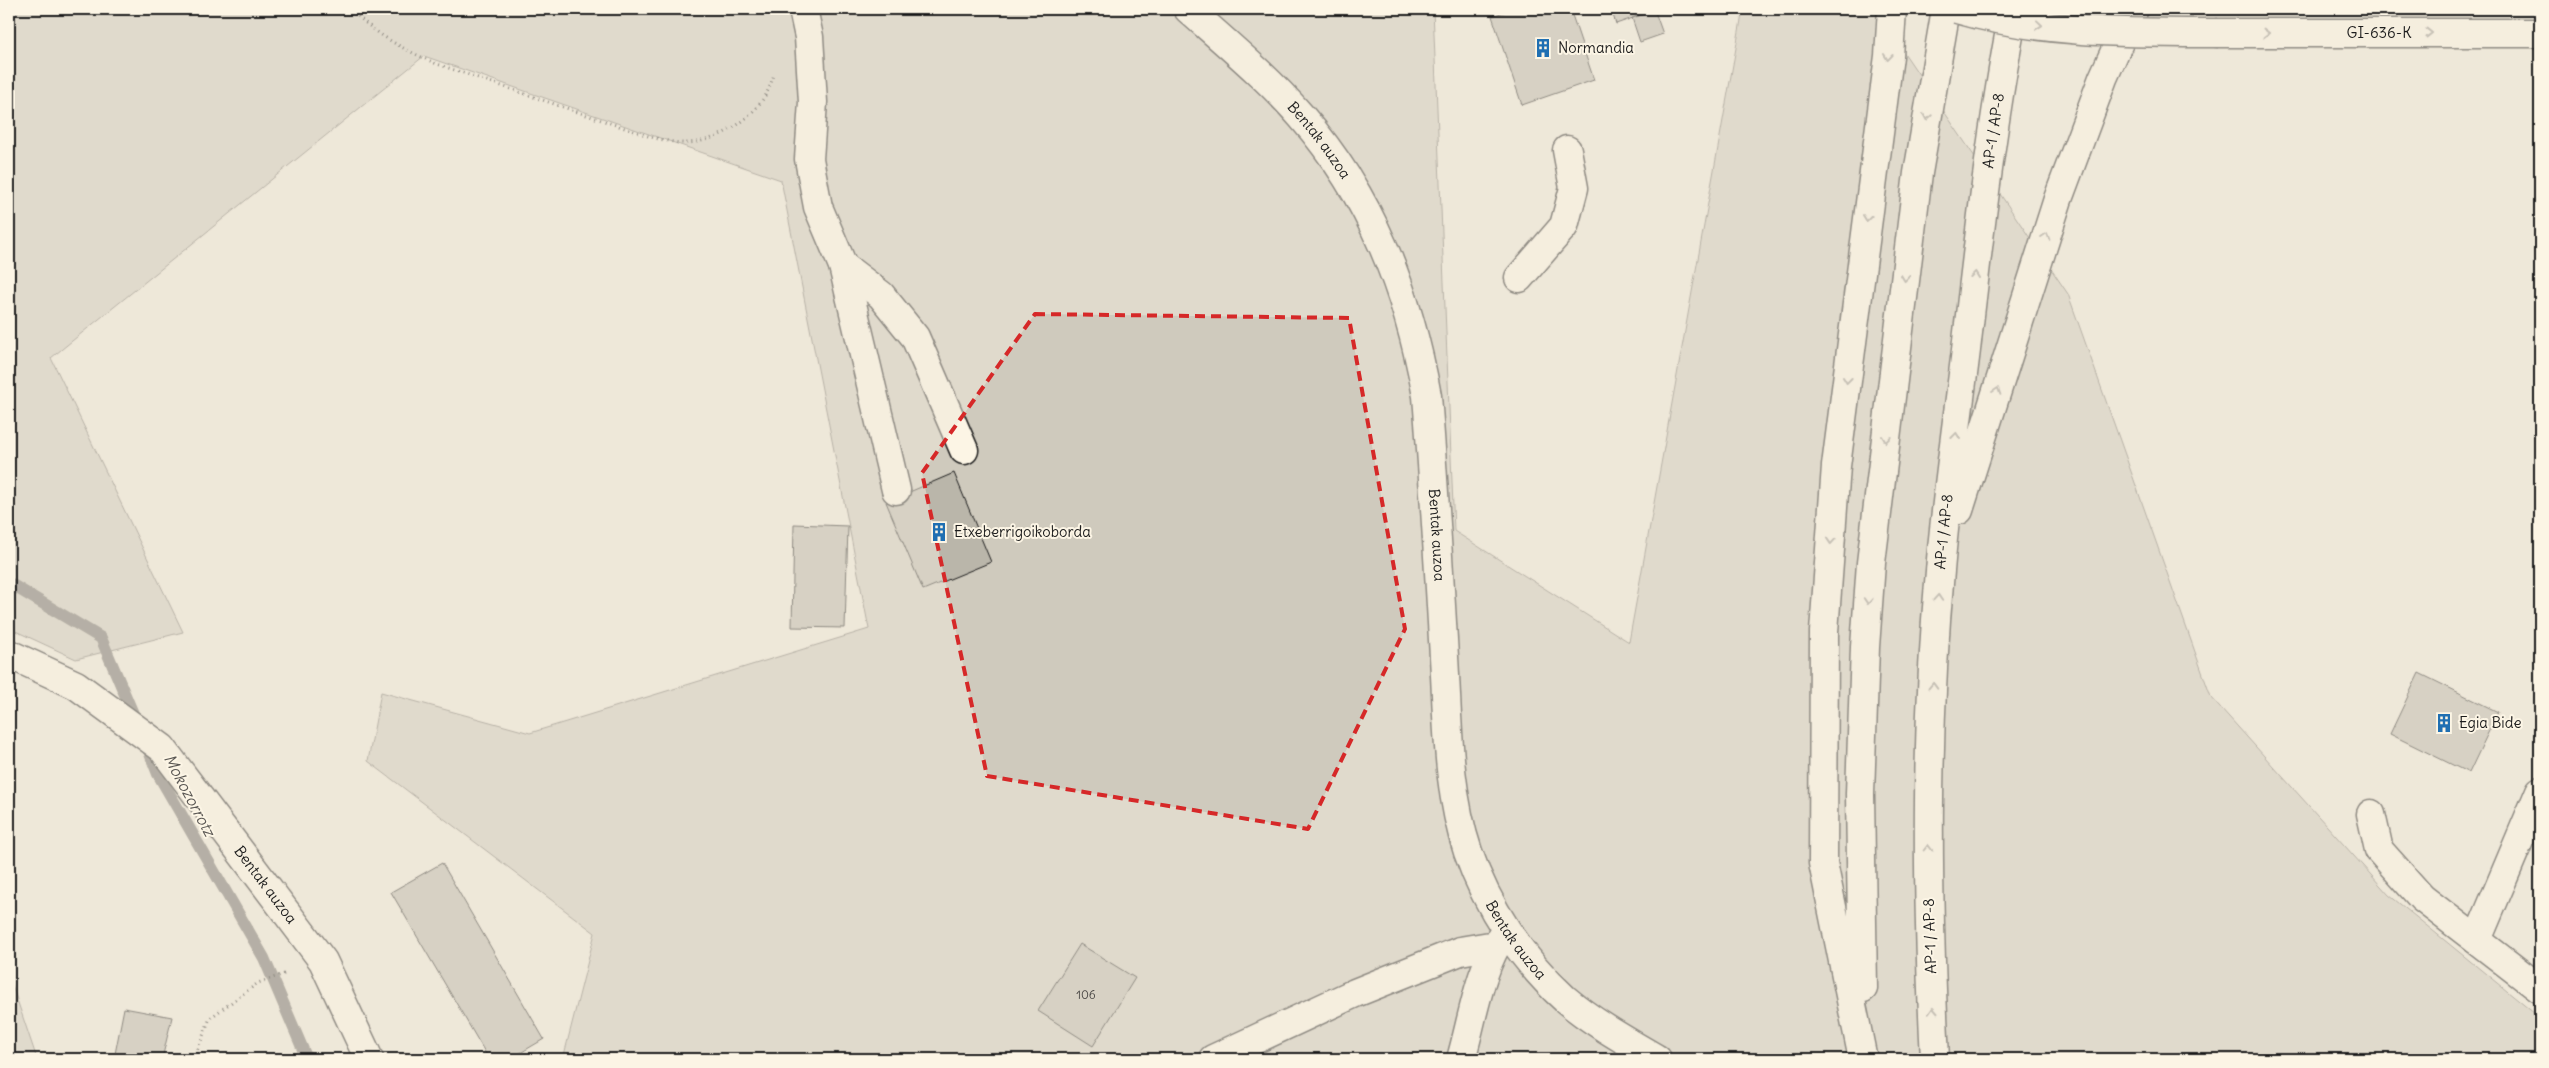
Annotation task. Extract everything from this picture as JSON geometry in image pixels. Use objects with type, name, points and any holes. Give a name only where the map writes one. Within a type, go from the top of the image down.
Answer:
[{"type":"main road","points":[[803,9],[809,37],[814,102],[809,159],[818,208],[843,266],[896,490]]},
{"type":"main road","name":"Bentak auzoa","points":[[1188,9],[1265,79],[1301,116],[1333,156],[1360,199],[1376,230],[1403,294],[1418,344],[1427,396],[1451,765],[1468,851],[1501,937],[1534,966],[1566,999],[1603,1026],[1657,1059]]},
{"type":"main road","points":[[1865,1059],[1823,863],[1824,632],[1836,466],[1889,56],[1892,9]]},
{"type":"main road","points":[[1865,1059],[1860,938],[1860,794],[1865,647],[1871,563],[1918,173],[1946,9]]},
{"type":"main road","name":"GI-636-K","points":[[1958,9],[2030,24],[2088,31],[2540,33]]},
{"type":"main road","name":"AP-1 / AP-8","points":[[1935,1059],[1928,934],[1928,795],[1940,571],[1988,168],[2001,79],[2014,9]]},
{"type":"main road","points":[[1940,571],[2058,198],[2099,88],[2134,9]]},
{"type":"main road","points":[[1519,278],[1564,226],[1574,188],[1567,150]]},
{"type":"main road","points":[[843,266],[881,295],[915,337],[964,450]]},
{"type":"main road","name":"Bentak auzoa","points":[[9,654],[76,685],[162,748],[323,961],[369,1059]]},
{"type":"main road","points":[[2476,940],[2540,791]]},
{"type":"main road","points":[[2371,814],[2379,850],[2422,898],[2540,989]]},
{"type":"main road","points":[[1213,1059],[1354,992],[1501,937]]},
{"type":"main road","points":[[1461,1059],[1484,976],[1501,937]]},
{"type":"path","points":[[351,9],[379,34],[403,49],[437,64],[654,138],[684,143],[706,141],[727,132],[761,100],[772,79],[773,71]]},
{"type":"path","points":[[194,1059],[210,1018],[258,983],[323,961]]},
{"type":"highlighted area","points":[[1035,314],[1349,318],[1405,629],[1308,829],[987,776],[922,473]]},
{"type":"shaded area","points":[[9,9],[1433,9],[1454,531],[1629,642],[1743,9],[1875,10],[2068,294],[2211,697],[2389,895],[2540,1018],[2540,1059],[563,1059],[595,933],[368,761],[381,692],[530,733],[869,629],[781,180],[424,56],[51,358],[183,632],[76,659],[9,628]]},
{"type":"shaded area","points":[[9,976],[37,1059],[9,1059]]},
{"type":"building","name":"Normandia","points":[[1513,9],[1570,9],[1594,80],[1522,105],[1492,16]]},
{"type":"building","points":[[1611,9],[1645,9],[1647,13],[1616,24]]},
{"type":"building","points":[[1645,9],[1654,9],[1663,34],[1640,42],[1632,18],[1647,13]]},
{"type":"building","name":"Etxeberrigoikoborda","points":[[954,473],[991,562],[923,590],[886,502]]},
{"type":"building","points":[[794,524],[848,526],[845,628],[792,627]]},
{"type":"building","name":"Egia Bide","points":[[2419,673],[2498,712],[2469,773],[2390,734]]},
{"type":"building","points":[[442,863],[544,1039],[510,1059],[489,1059],[391,892]]},
{"type":"building","points":[[1080,944],[1135,978],[1093,1046],[1038,1011]]},
{"type":"building","points":[[124,1008],[172,1017],[162,1059],[114,1059]]},
{"type":"waterway","name":"Mokozorrotz","points":[[9,583],[101,638],[137,723]]},
{"type":"waterway","name":"Mokozorrotz","points":[[145,741],[158,774],[264,958],[307,1059]]},
{"type":"place","name":"Normandia","points":[[1543,48]]},
{"type":"place","name":"Etxeberrigoikoborda","points":[[939,532]]},
{"type":"place","name":"Egia Bide","points":[[2444,723]]}]
